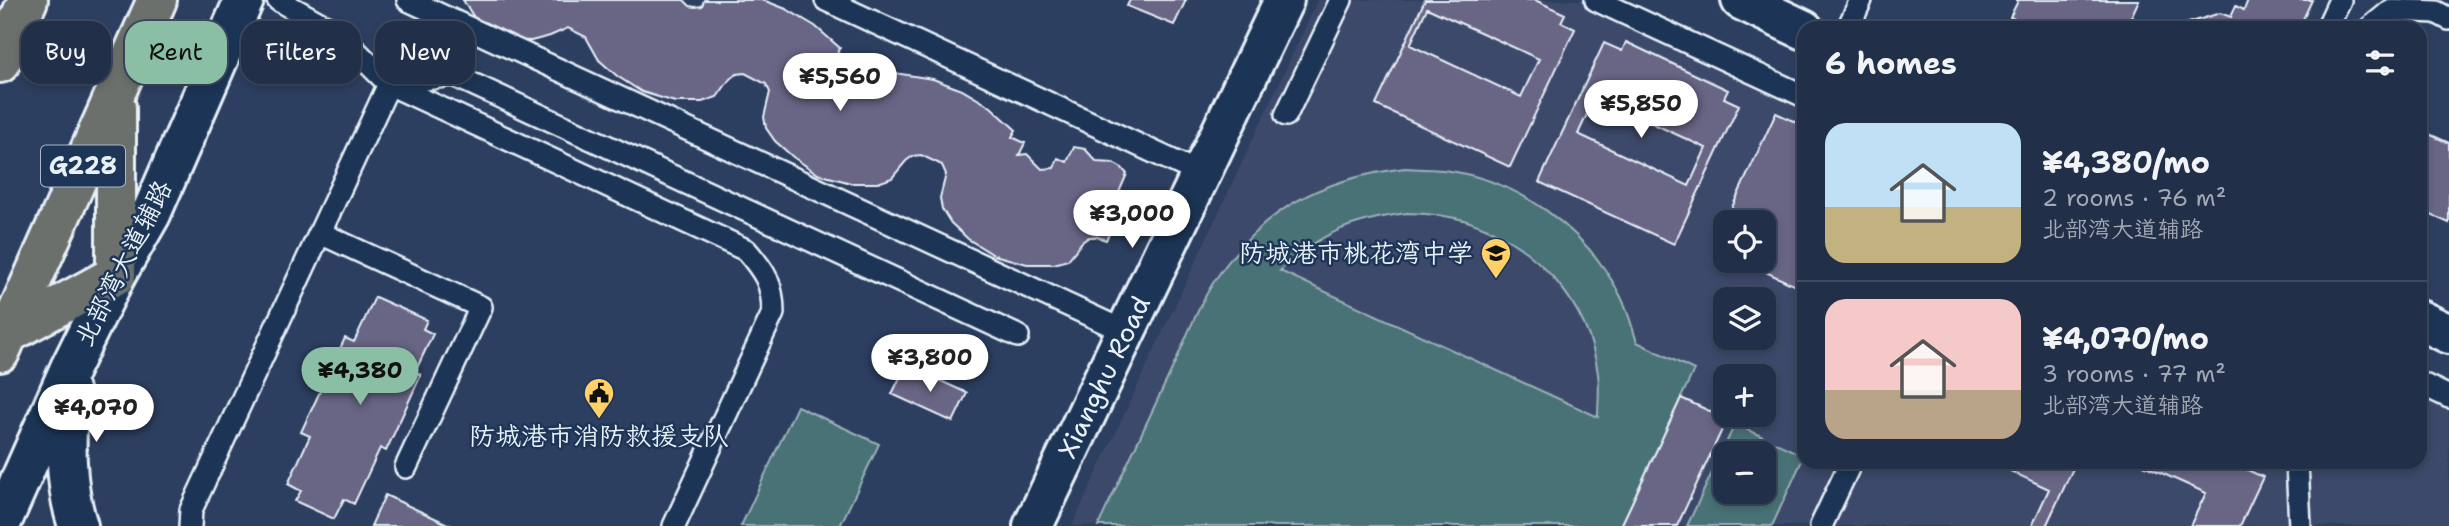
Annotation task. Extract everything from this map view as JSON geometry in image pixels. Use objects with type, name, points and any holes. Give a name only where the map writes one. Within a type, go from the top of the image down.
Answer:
[{"type":"highway","points":[[0,63],[28,0]]},
{"type":"highway","name":"G228","points":[[4,342],[157,0]]},
{"type":"highway","points":[[4,342],[116,275],[116,94]]},
{"type":"main road","name":"北部湾大道辅路","points":[[0,526],[69,368],[116,275],[151,214],[244,0]]},
{"type":"main road","name":"Xianghu Road","points":[[1033,526],[1284,0]]},
{"type":"main road","points":[[1741,0],[1797,27]]},
{"type":"main road","points":[[2427,323],[2449,334]]},
{"type":"main road","points":[[69,368],[65,462],[78,526]]},
{"type":"lane","points":[[278,0],[339,34],[375,70]]},
{"type":"lane","points":[[408,0],[1126,332]]},
{"type":"lane","points":[[826,0],[1201,174]]},
{"type":"lane","points":[[1286,115],[1341,0]]},
{"type":"lane","points":[[1596,0],[1797,93]]},
{"type":"lane","points":[[1851,21],[1861,0]]},
{"type":"lane","points":[[2330,21],[2340,0]]},
{"type":"lane","points":[[2379,21],[2392,10],[2436,12],[2449,19]]},
{"type":"lane","points":[[190,526],[191,510],[389,84],[746,250],[763,269],[773,292],[773,313],[674,526]]},
{"type":"lane","points":[[472,84],[1018,336]]},
{"type":"lane","points":[[320,233],[481,307],[406,467]]},
{"type":"lane","points":[[2427,386],[2449,397]]},
{"type":"lane","points":[[1821,526],[1848,469]]},
{"type":"lane","points":[[2297,469],[2300,526]]},
{"type":"shaded area","name":"防城港市桃花湾中学","points":[[1318,0],[1613,0],[1797,86],[1797,469],[2427,469],[2427,377],[2449,387],[2449,526],[1072,526]]},
{"type":"green space","points":[[1405,168],[1443,170],[1471,175],[1523,196],[1570,229],[1607,272],[1628,313],[1637,342],[1694,370],[1621,526],[1098,526],[1203,300],[1234,255],[1253,234],[1296,201],[1320,189],[1374,173]],"holes":[[[1407,213],[1462,220],[1494,232],[1517,245],[1555,280],[1571,301],[1593,348],[1599,379],[1598,417],[1280,271],[1308,247],[1338,230]]]},
{"type":"green space","points":[[797,406],[879,444],[840,526],[741,526]]},
{"type":"green space","points":[[1734,427],[1741,427],[1772,441],[1727,441]]},
{"type":"green space","points":[[1776,443],[1797,453],[1798,469],[1772,526],[1687,526],[1713,471],[1713,504],[1776,504]]},
{"type":"building","points":[[463,0],[684,0],[695,7],[702,6],[704,0],[763,0],[786,9],[815,26],[840,48],[836,56],[848,62],[843,73],[850,73],[866,88],[877,87],[882,76],[892,81],[895,73],[933,79],[962,90],[991,107],[1016,130],[1012,137],[1025,143],[1019,155],[1027,154],[1042,169],[1054,168],[1058,158],[1067,162],[1074,147],[1085,149],[1097,162],[1113,163],[1122,168],[1127,174],[1116,199],[1124,203],[1106,240],[1089,237],[1068,260],[1054,264],[1027,264],[994,255],[968,239],[951,223],[942,209],[940,198],[946,174],[942,165],[921,155],[913,156],[892,178],[878,183],[851,183],[818,174],[775,141],[766,128],[764,117],[770,92],[766,84],[745,73],[730,79],[717,97],[702,102],[675,102],[642,92],[617,76],[599,60],[586,37],[568,28],[531,41],[511,40],[477,22]]},
{"type":"building","points":[[1130,0],[1186,0],[1174,25],[1127,6]]},
{"type":"building","points":[[1425,0],[1535,0],[1565,14],[1561,22],[1575,29],[1510,167],[1376,105]],"holes":[[[1427,8],[1539,59],[1521,97],[1410,45]]]},
{"type":"building","points":[[2016,0],[2139,0],[2129,21],[2018,21],[2010,17],[2018,1]]},
{"type":"building","points":[[2248,0],[2312,0],[2302,21],[2195,21],[2220,13],[2231,17],[2236,6],[2244,10]]},
{"type":"building","points":[[1626,42],[1728,90],[1724,98],[1739,105],[1674,244],[1539,182],[1604,43],[1622,51]],"holes":[[[1595,97],[1706,148],[1689,186],[1578,134]]]},
{"type":"building","points":[[1776,113],[1797,123],[1797,287],[1768,273],[1776,273],[1776,210],[1731,210]]},
{"type":"building","points":[[2427,133],[2449,143],[2449,223],[2427,213]]},
{"type":"building","points":[[375,297],[427,320],[423,329],[433,334],[415,372],[421,375],[386,451],[380,448],[354,504],[344,499],[334,519],[295,501],[301,491],[288,484],[310,436],[301,432],[345,338],[354,342]]},
{"type":"building","points":[[906,365],[967,393],[953,422],[892,394]]},
{"type":"building","points":[[1681,398],[1713,413],[1713,427],[1723,427],[1717,441],[1713,441],[1713,449],[1677,526],[1621,526]]},
{"type":"building","points":[[2006,469],[2073,469],[2046,526],[2032,526],[2049,489]]},
{"type":"building","points":[[2153,469],[2245,469],[2263,477],[2240,526],[2190,526],[2206,493]]},
{"type":"building","points":[[385,495],[452,526],[371,526]]},
{"type":"place","name":"防城港市桃花湾中学","points":[[1496,280]]},
{"type":"place","name":"防城港市消防救援支队","points":[[599,420]]}]
